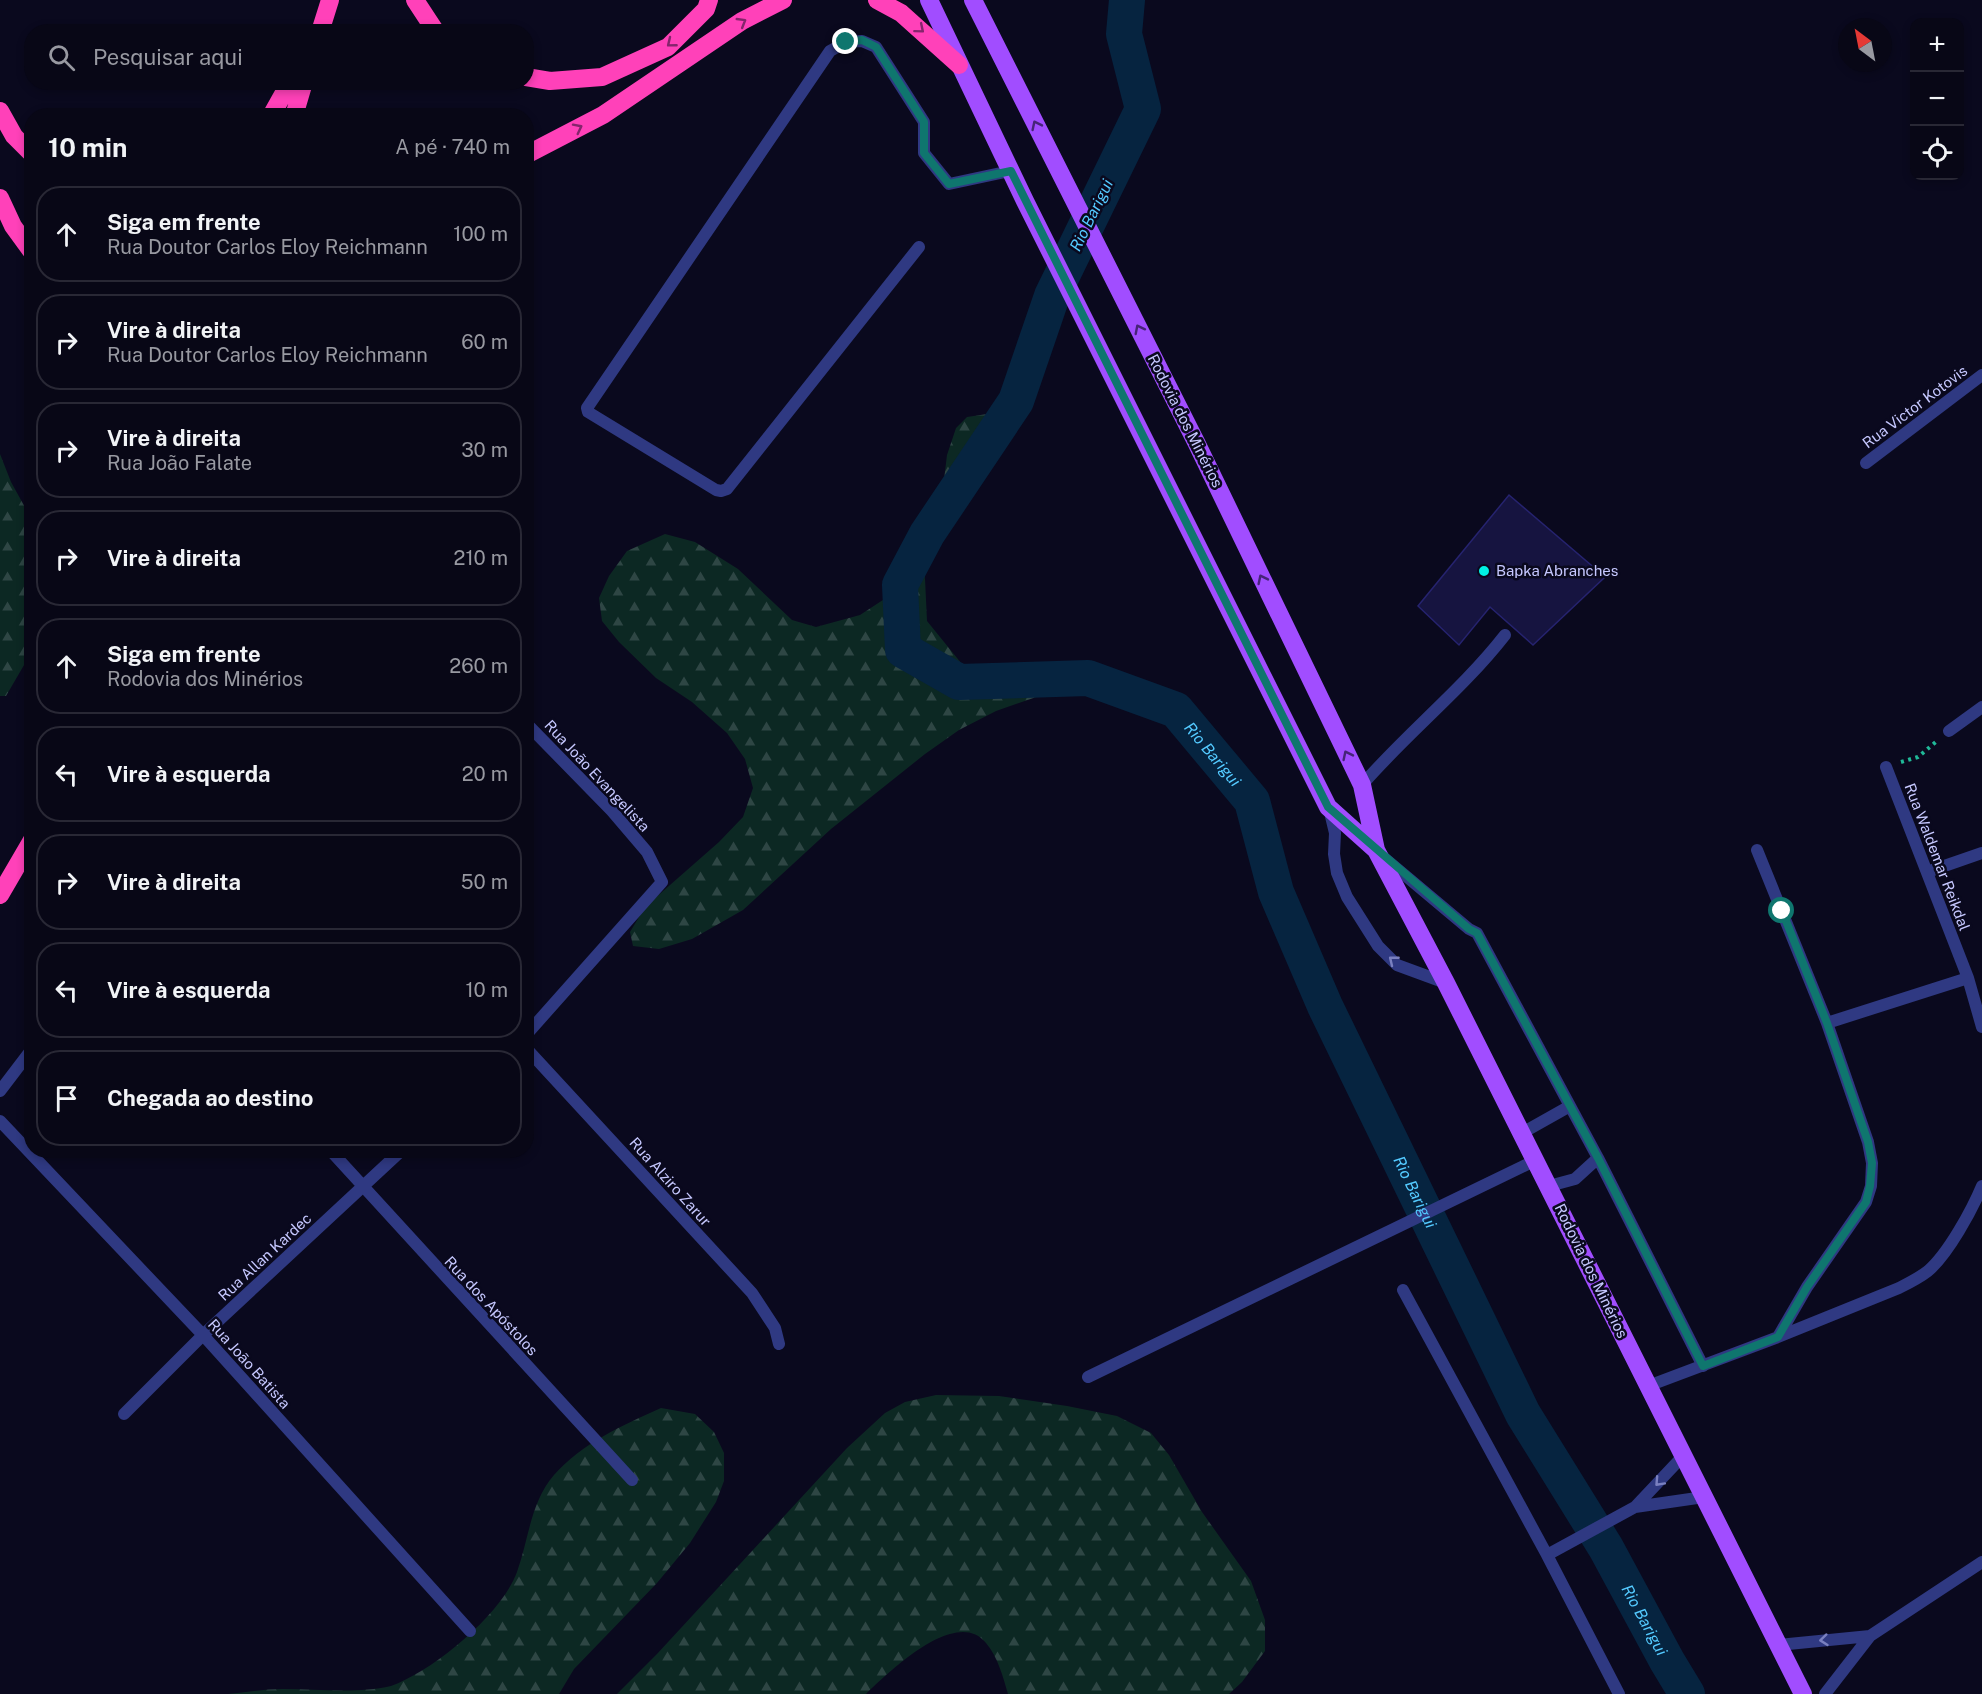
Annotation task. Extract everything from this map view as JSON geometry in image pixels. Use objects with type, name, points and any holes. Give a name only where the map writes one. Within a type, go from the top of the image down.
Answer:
[{"type":"highway","points":[[322,24],[330,0]]},
{"type":"highway","points":[[415,0],[431,24]]},
{"type":"highway","points":[[534,78],[550,81],[602,77],[668,47],[706,9],[709,0]]},
{"type":"highway","points":[[534,151],[603,115],[742,21],[783,0]]},
{"type":"highway","points":[[877,0],[901,13],[959,65]]},
{"type":"highway","points":[[276,108],[286,90]]},
{"type":"highway","points":[[296,108],[302,90]]},
{"type":"highway","points":[[0,111],[14,136],[24,146]]},
{"type":"highway","points":[[0,198],[24,240]]},
{"type":"highway","points":[[0,895],[24,854]]},
{"type":"main road","name":"Rodovia dos Minérios","points":[[929,0],[1025,201],[1328,807],[1376,850]]},
{"type":"main road","name":"Rodovia dos Minérios","points":[[973,0],[1201,453],[1362,785],[1376,850],[1536,1160],[1803,1694]]},
{"type":"street","points":[[919,247],[727,489],[716,490],[588,412],[587,408],[830,51],[846,42],[862,40],[876,47],[924,122],[924,153],[949,184],[1011,171]]},
{"type":"street","name":"Rua Victor Kotovis","points":[[1866,463],[1982,375]]},
{"type":"street","points":[[1362,785],[1383,761],[1482,663],[1505,635]]},
{"type":"street","points":[[1949,731],[1982,707]]},
{"type":"street","name":"Rua João Evangelista","points":[[534,731],[647,852],[662,882],[534,1026]]},
{"type":"street","name":"Rua Waldemar Reikdal","points":[[1886,767],[1968,978],[1982,1027]]},
{"type":"street","points":[[1328,807],[1335,833],[1334,854],[1337,873],[1347,897],[1378,946],[1397,965],[1446,983]]},
{"type":"street","points":[[1376,850],[1469,929],[1477,933],[1598,1158],[1703,1366]]},
{"type":"street","points":[[1757,850],[1827,1023],[1868,1142],[1872,1163],[1866,1202],[1807,1287],[1778,1337]]},
{"type":"street","points":[[1927,872],[1982,853]]},
{"type":"street","points":[[1827,1023],[1968,978]]},
{"type":"street","name":"Rua Alziro Zarur","points":[[534,1057],[752,1293],[775,1328],[779,1344]]},
{"type":"street","points":[[0,1091],[24,1060]]},
{"type":"street","points":[[1522,1133],[1570,1106]]},
{"type":"street","name":"Rua João Batista","points":[[0,1121],[24,1146]]},
{"type":"street","name":"Rua João Batista","points":[[35,1158],[203,1335],[470,1631]]},
{"type":"street","name":"Rua dos Apóstolos","points":[[337,1158],[632,1480]]},
{"type":"street","name":"Rua Allan Kardec","points":[[124,1414],[203,1335],[394,1158]]},
{"type":"street","points":[[1549,1186],[1575,1179],[1598,1158]]},
{"type":"street","points":[[1088,1377],[1536,1160]]},
{"type":"street","points":[[1648,1386],[1899,1288],[1923,1274],[1940,1257],[1966,1218],[1982,1186]]},
{"type":"street","points":[[1403,1290],[1547,1555],[1619,1694]]},
{"type":"street","points":[[1547,1555],[1635,1507],[1683,1456]]},
{"type":"street","points":[[1635,1507],[1704,1497]]},
{"type":"street","points":[[1825,1694],[1870,1636],[1982,1562]]},
{"type":"street","points":[[1778,1645],[1870,1636]]},
{"type":"path","points":[[1918,757],[1949,731]]},
{"type":"green space","points":[[994,413],[1017,423],[924,558],[927,621],[970,674],[1101,672],[1111,677],[1093,685],[1045,694],[996,711],[959,730],[925,754],[831,829],[743,910],[692,939],[659,949],[633,946],[630,932],[645,907],[719,842],[743,817],[753,788],[745,759],[727,733],[692,702],[656,678],[619,642],[602,621],[599,598],[609,576],[627,551],[665,534],[695,542],[738,569],[792,620],[816,627],[860,615],[886,598],[914,570],[927,550],[940,513],[947,455],[956,428],[967,417]]},
{"type":"green space","points":[[0,454],[11,482],[24,506],[24,665],[6,696],[0,696]]},
{"type":"green space","points":[[936,1395],[999,1396],[1067,1406],[1117,1416],[1151,1433],[1169,1455],[1202,1512],[1251,1581],[1265,1620],[1265,1651],[1242,1682],[1229,1694],[1008,1694],[997,1661],[986,1643],[973,1634],[958,1632],[941,1637],[923,1647],[866,1694],[617,1694],[657,1654],[847,1448],[885,1413],[905,1402]]},
{"type":"green space","points":[[661,1408],[695,1414],[714,1432],[724,1453],[724,1481],[716,1502],[690,1543],[657,1583],[574,1669],[559,1694],[228,1694],[276,1689],[378,1688],[391,1686],[408,1679],[426,1668],[482,1623],[509,1588],[521,1560],[535,1509],[554,1475],[590,1444]]},
{"type":"building","name":"Bapka Abranches","points":[[1509,495],[1605,577],[1533,645],[1490,607],[1459,645],[1418,606]]},
{"type":"waterway","name":"Rio Barigui","points":[[1127,0],[1124,34],[1143,109],[1052,296],[1016,401],[927,534],[900,585],[903,650],[959,682],[1088,678],[1176,710],[1252,801],[1276,892],[1325,1006],[1523,1414],[1606,1548],[1687,1694]]},
{"type":"place","name":"Bapka Abranches","points":[[1484,571]]},
{"type":"route","points":[[846,42],[862,40],[876,47],[924,122],[924,153],[949,184],[1011,171],[1328,807],[1469,929],[1477,933],[1598,1158],[1703,1366],[1778,1337],[1819,1268],[1866,1202],[1870,1186],[1872,1163],[1868,1142],[1827,1023],[1782,911]]}]
